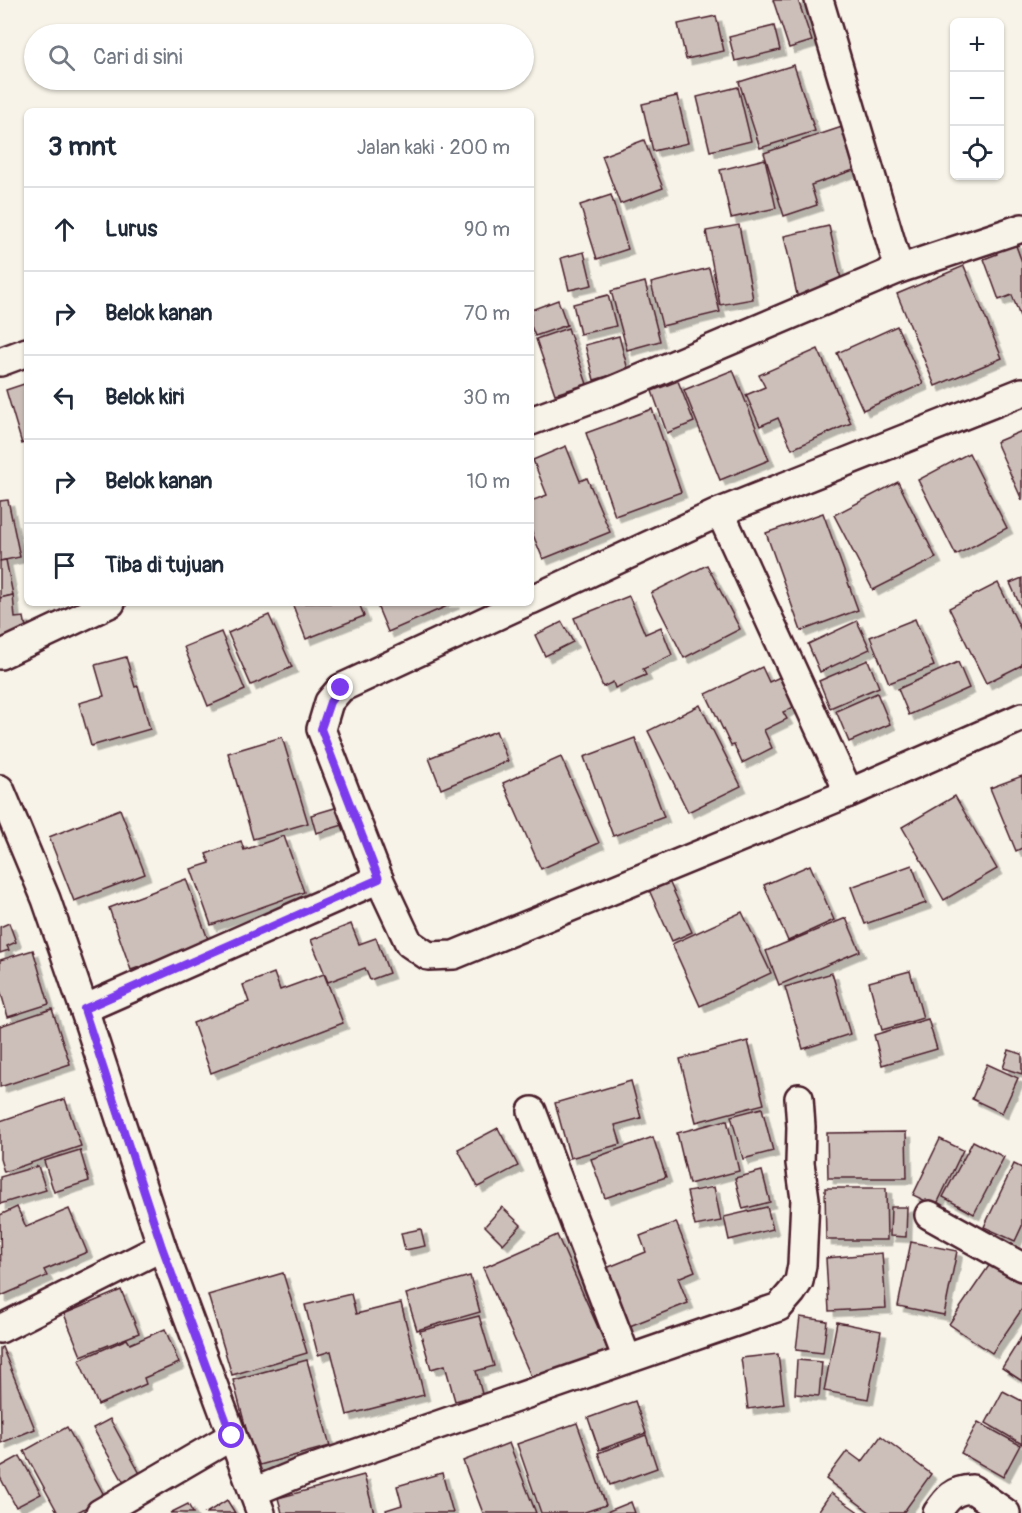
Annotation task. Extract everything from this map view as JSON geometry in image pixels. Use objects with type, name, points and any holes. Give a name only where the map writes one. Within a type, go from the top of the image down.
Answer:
[{"type":"street","points":[[819,0],[899,268]]},
{"type":"street","points":[[534,421],[614,390],[899,268],[1022,228]]},
{"type":"street","points":[[0,362],[24,353]]},
{"type":"street","points":[[534,599],[720,512],[1022,392]]},
{"type":"street","points":[[720,512],[849,793]]},
{"type":"street","points":[[0,655],[105,606]]},
{"type":"street","points":[[518,606],[341,688],[330,702],[321,729],[379,879],[409,943],[428,956],[454,955],[849,793],[1022,717]]},
{"type":"street","points":[[0,789],[46,899],[162,1247],[257,1503],[302,1472],[779,1307],[799,1281],[802,1265],[805,1199],[800,1163],[799,1098]]},
{"type":"street","points":[[84,1009],[379,879]]},
{"type":"street","points":[[532,1111],[627,1359]]},
{"type":"street","points":[[929,1215],[1022,1267]]},
{"type":"street","points":[[0,1329],[162,1247]]},
{"type":"street","points":[[100,1513],[232,1436]]},
{"type":"street","points":[[937,1513],[949,1496],[959,1490],[972,1489],[1006,1513]]},
{"type":"building","points":[[773,0],[798,0],[812,41],[789,48]]},
{"type":"building","points":[[716,16],[724,51],[686,59],[678,24]]},
{"type":"building","points":[[774,26],[780,50],[735,61],[729,37]]},
{"type":"building","points":[[794,65],[815,131],[760,148],[739,82]]},
{"type":"building","points":[[738,87],[751,141],[710,151],[697,97]]},
{"type":"building","points":[[677,96],[688,143],[653,151],[642,104]]},
{"type":"building","points":[[851,124],[865,166],[811,185],[817,205],[784,216],[764,153]]},
{"type":"building","points":[[644,140],[663,188],[620,204],[602,156]]},
{"type":"building","points":[[765,159],[776,208],[731,218],[720,170]]},
{"type":"building","points":[[611,195],[628,249],[597,259],[580,205]]},
{"type":"building","points":[[739,225],[753,299],[720,305],[706,231]]},
{"type":"building","points":[[829,226],[843,288],[798,299],[784,236]]},
{"type":"building","points":[[1012,235],[1022,262],[1022,322],[1012,295],[999,300],[984,259],[997,254],[993,242]]},
{"type":"building","points":[[584,252],[592,285],[569,290],[561,258]]},
{"type":"building","points":[[964,266],[1002,358],[935,386],[897,294]]},
{"type":"building","points":[[709,268],[720,312],[662,326],[651,283]]},
{"type":"building","points":[[645,282],[660,341],[627,350],[611,291]]},
{"type":"building","points":[[608,295],[616,326],[580,334],[573,304]]},
{"type":"building","points":[[558,300],[567,325],[535,336],[534,309]]},
{"type":"building","points":[[897,326],[923,384],[863,410],[837,353]]},
{"type":"building","points":[[568,328],[587,384],[555,394],[536,339]]},
{"type":"building","points":[[619,336],[628,370],[594,380],[585,345]]},
{"type":"building","points":[[818,349],[851,423],[792,449],[778,418],[760,426],[746,395],[765,387],[759,375]]},
{"type":"building","points":[[733,370],[769,460],[720,480],[684,390]]},
{"type":"building","points":[[678,381],[694,422],[667,433],[652,391]]},
{"type":"building","points":[[24,384],[24,443],[22,444],[6,390]]},
{"type":"building","points":[[652,409],[681,492],[615,516],[586,433]]},
{"type":"building","points":[[1022,431],[1022,500],[996,442]]},
{"type":"building","points":[[566,446],[580,481],[587,478],[610,532],[543,559],[534,537],[534,500],[547,495],[534,460]]},
{"type":"building","points":[[969,453],[1007,528],[956,555],[918,480]]},
{"type":"building","points":[[898,482],[936,558],[873,590],[834,515]]},
{"type":"building","points":[[8,500],[20,557],[0,561],[0,501]]},
{"type":"building","points":[[823,513],[858,610],[801,631],[766,533]]},
{"type":"building","points":[[6,560],[13,595],[0,598],[0,561]]},
{"type":"building","points":[[707,565],[740,629],[684,658],[651,593]]},
{"type":"building","points":[[1022,578],[1022,610],[1010,583]]},
{"type":"building","points":[[998,583],[1022,632],[1022,665],[986,683],[949,608]]},
{"type":"building","points":[[13,595],[15,618],[24,617],[28,638],[0,644],[0,598]]},
{"type":"building","points":[[629,596],[645,634],[661,627],[672,655],[643,669],[646,675],[615,688],[613,682],[603,687],[574,618]]},
{"type":"building","points":[[293,606],[360,606],[364,616],[306,639]]},
{"type":"building","points":[[377,606],[447,606],[388,632]]},
{"type":"building","points":[[269,615],[292,667],[251,685],[228,633]]},
{"type":"building","points":[[915,619],[934,666],[889,683],[870,637]]},
{"type":"building","points":[[857,621],[870,649],[820,672],[808,644]]},
{"type":"building","points":[[562,622],[573,642],[545,656],[535,635]]},
{"type":"building","points":[[221,632],[245,690],[208,706],[184,647]]},
{"type":"building","points":[[126,657],[135,687],[138,686],[150,729],[91,746],[79,703],[104,696],[95,665]]},
{"type":"building","points":[[868,660],[879,687],[830,708],[819,681]]},
{"type":"building","points":[[958,662],[969,688],[909,715],[898,689]]},
{"type":"building","points":[[762,667],[769,682],[780,677],[794,707],[783,712],[787,719],[764,730],[772,748],[742,763],[734,745],[731,746],[706,694]]},
{"type":"building","points":[[877,693],[890,724],[849,742],[836,711]]},
{"type":"building","points":[[700,705],[741,786],[688,812],[648,731]]},
{"type":"building","points":[[496,731],[508,761],[441,789],[429,758]]},
{"type":"building","points":[[282,737],[308,823],[253,839],[228,753]]},
{"type":"building","points":[[635,738],[664,817],[613,836],[584,757]]},
{"type":"building","points":[[561,757],[599,843],[541,869],[503,783]]},
{"type":"building","points":[[1022,776],[1022,848],[1016,851],[990,788]]},
{"type":"building","points":[[955,796],[997,869],[944,900],[902,827]]},
{"type":"building","points":[[338,807],[343,825],[316,833],[311,815]]},
{"type":"building","points":[[120,809],[145,874],[74,901],[49,837]]},
{"type":"building","points":[[284,836],[304,892],[211,925],[191,869],[210,863],[206,854],[241,841],[244,850]]},
{"type":"building","points":[[810,865],[834,920],[788,941],[764,885]]},
{"type":"building","points":[[912,865],[926,903],[865,924],[851,887]]},
{"type":"building","points":[[186,879],[209,942],[131,970],[109,908]]},
{"type":"building","points":[[669,881],[692,932],[672,941],[649,890]]},
{"type":"building","points":[[742,912],[771,973],[700,1006],[672,944]]},
{"type":"building","points":[[846,918],[860,951],[779,985],[766,951]]},
{"type":"building","points":[[9,923],[16,942],[7,946],[9,950],[0,953],[0,927]]},
{"type":"building","points":[[351,924],[359,944],[376,938],[389,973],[370,980],[365,968],[328,982],[311,940]]},
{"type":"building","points":[[33,950],[49,1004],[8,1017],[0,990],[0,960]]},
{"type":"building","points":[[910,971],[923,1018],[882,1030],[869,982]]},
{"type":"building","points":[[274,973],[280,990],[324,974],[343,1023],[211,1073],[193,1023],[249,1002],[243,985]]},
{"type":"building","points":[[832,973],[850,1034],[803,1049],[785,987]]},
{"type":"building","points":[[52,1009],[70,1064],[0,1087],[0,1026]]},
{"type":"building","points":[[928,1019],[937,1049],[882,1065],[874,1035]]},
{"type":"building","points":[[748,1041],[764,1104],[696,1122],[680,1059]]},
{"type":"building","points":[[1009,1050],[1022,1054],[1022,1074],[1003,1068]]},
{"type":"building","points":[[987,1064],[1018,1078],[1002,1113],[972,1099]]},
{"type":"building","points":[[631,1081],[641,1118],[615,1125],[621,1144],[570,1158],[555,1103]]},
{"type":"building","points":[[65,1099],[81,1146],[4,1172],[0,1159],[0,1121]]},
{"type":"building","points":[[762,1108],[773,1151],[743,1159],[731,1116]]},
{"type":"building","points":[[727,1120],[739,1171],[689,1184],[677,1133]]},
{"type":"building","points":[[498,1128],[518,1166],[478,1187],[458,1149]]},
{"type":"building","points":[[906,1132],[907,1178],[828,1178],[827,1133]]},
{"type":"building","points":[[653,1137],[666,1177],[605,1198],[591,1159]]},
{"type":"building","points":[[940,1139],[963,1150],[936,1206],[913,1195]]},
{"type":"building","points":[[973,1141],[1004,1157],[974,1214],[943,1197]]},
{"type":"building","points":[[80,1150],[89,1181],[54,1192],[44,1161]]},
{"type":"building","points":[[1014,1164],[1022,1168],[1022,1226],[1015,1241],[984,1227]]},
{"type":"building","points":[[38,1166],[46,1190],[0,1204],[0,1177]]},
{"type":"building","points":[[762,1171],[770,1202],[743,1209],[735,1178]]},
{"type":"building","points":[[714,1187],[721,1221],[695,1226],[687,1192]]},
{"type":"building","points":[[825,1188],[886,1188],[887,1240],[826,1240]]},
{"type":"building","points":[[17,1207],[26,1227],[69,1209],[87,1252],[44,1270],[47,1276],[1,1296],[0,1215]]},
{"type":"building","points":[[502,1207],[521,1225],[503,1244],[485,1226]]},
{"type":"building","points":[[767,1207],[773,1229],[729,1240],[724,1217]]},
{"type":"building","points":[[891,1207],[907,1207],[906,1237],[890,1236]]},
{"type":"building","points":[[676,1222],[695,1271],[678,1278],[688,1303],[622,1329],[599,1271],[646,1252],[640,1236]]},
{"type":"building","points":[[421,1229],[425,1246],[405,1250],[401,1233]]},
{"type":"building","points":[[557,1235],[608,1350],[534,1383],[483,1268]]},
{"type":"building","points":[[911,1242],[957,1251],[944,1315],[898,1306]]},
{"type":"building","points":[[882,1253],[886,1308],[829,1311],[826,1258]]},
{"type":"building","points":[[995,1257],[1022,1275],[1022,1309],[992,1353],[949,1324]]},
{"type":"building","points":[[283,1273],[307,1353],[232,1375],[208,1295]]},
{"type":"building","points":[[470,1276],[480,1312],[417,1330],[406,1294]]},
{"type":"building","points":[[121,1290],[139,1333],[81,1356],[64,1314]]},
{"type":"building","points":[[351,1294],[356,1314],[401,1303],[424,1395],[347,1415],[331,1351],[318,1355],[305,1305]]},
{"type":"building","points":[[479,1316],[494,1366],[476,1371],[482,1394],[455,1401],[445,1365],[431,1369],[420,1331]]},
{"type":"building","points":[[800,1317],[827,1321],[823,1353],[796,1350]]},
{"type":"building","points":[[837,1322],[881,1331],[868,1399],[824,1391]]},
{"type":"building","points":[[165,1329],[179,1363],[144,1378],[146,1384],[98,1405],[79,1360],[127,1339],[130,1344]]},
{"type":"building","points":[[1022,1336],[1022,1381],[1002,1368]]},
{"type":"building","points":[[2,1347],[35,1429],[1,1443],[0,1348]]},
{"type":"building","points":[[778,1354],[784,1404],[748,1409],[741,1358]]},
{"type":"building","points":[[307,1360],[330,1446],[256,1466],[233,1380]]},
{"type":"building","points":[[797,1360],[822,1362],[819,1396],[795,1394]]},
{"type":"building","points":[[1003,1391],[1022,1401],[1022,1444],[986,1423]]},
{"type":"building","points":[[635,1401],[646,1433],[599,1450],[588,1418]]},
{"type":"building","points":[[110,1419],[144,1481],[128,1490],[93,1428]]},
{"type":"building","points":[[978,1422],[1020,1445],[1003,1477],[961,1453]]},
{"type":"building","points":[[577,1423],[606,1505],[582,1513],[541,1513],[517,1444]]},
{"type":"building","points":[[67,1427],[105,1497],[76,1513],[58,1513],[24,1451]]},
{"type":"building","points":[[646,1435],[657,1468],[610,1485],[598,1453]]},
{"type":"building","points":[[881,1436],[931,1474],[903,1513],[871,1513],[826,1479],[847,1451],[862,1462]]},
{"type":"building","points":[[509,1443],[536,1513],[483,1513],[463,1461]]},
{"type":"building","points":[[20,1456],[41,1494],[16,1507],[0,1477],[0,1467]]},
{"type":"building","points":[[442,1473],[453,1513],[387,1513],[386,1510],[402,1505],[397,1486]]},
{"type":"building","points":[[364,1475],[374,1513],[282,1513],[278,1498]]},
{"type":"building","points":[[831,1493],[860,1513],[817,1513]]},
{"type":"building","points":[[227,1500],[235,1513],[206,1513]]},
{"type":"building","points":[[631,1502],[635,1513],[604,1513]]},
{"type":"building","points":[[188,1504],[193,1513],[170,1513]]},
{"type":"route","points":[[232,1436],[162,1247],[84,1009],[379,879],[321,729],[330,702],[341,688]]}]
